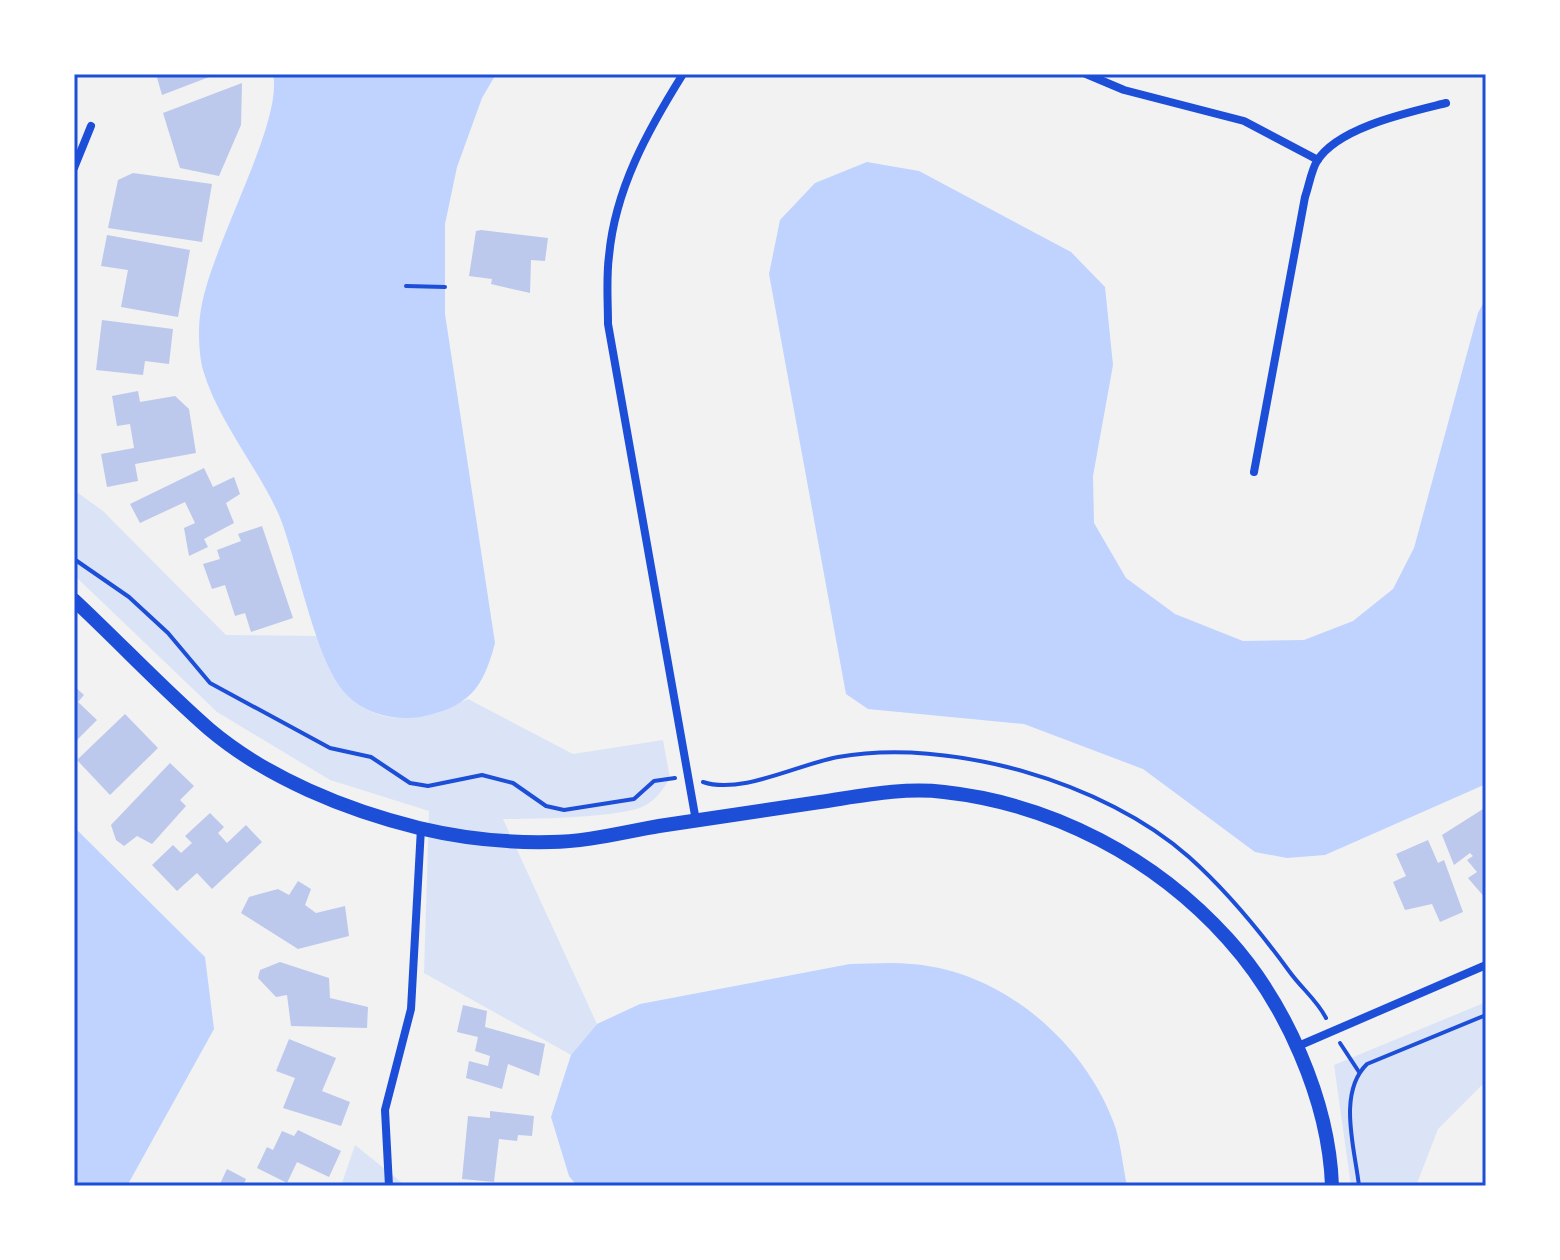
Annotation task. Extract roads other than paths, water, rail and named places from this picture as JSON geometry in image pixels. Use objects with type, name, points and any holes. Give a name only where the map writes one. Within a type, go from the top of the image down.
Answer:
[{"type":"street","points":[[683,74],[648,129],[625,183],[609,255],[608,324],[696,821]]},
{"type":"street","points":[[1086,74],[1124,90],[1244,121],[1318,160]]},
{"type":"street","points":[[1254,472],[1305,197],[1318,160],[1351,133],[1388,117],[1446,103]]},
{"type":"street","points":[[74,168],[91,126]]},
{"type":"street","points":[[74,600],[211,730],[252,759],[309,790],[421,828],[475,838],[553,842],[885,792],[943,791],[1018,806],[1075,826],[1136,859],[1200,907],[1251,964],[1296,1047],[1322,1121],[1332,1186]]},
{"type":"street","points":[[389,1186],[385,1110],[411,1009],[421,828]]},
{"type":"street","points":[[1296,1047],[1486,965]]},
{"type":"water","points":[[273,74],[496,74],[482,98],[457,167],[445,224],[445,314],[495,643],[485,673],[471,694],[451,708],[437,713],[401,718],[372,711],[354,702],[336,680],[316,636],[279,515],[218,407],[203,370],[199,329],[206,289],[267,124],[273,96]]},
{"type":"water","points":[[867,162],[919,171],[1071,252],[1105,287],[1113,365],[1093,476],[1094,523],[1126,578],[1175,614],[1243,641],[1304,640],[1353,621],[1393,589],[1414,548],[1478,313],[1486,298],[1486,784],[1325,855],[1287,858],[1255,852],[1143,769],[1024,724],[868,709],[846,694],[769,274],[780,220],[815,183]]},
{"type":"water","points":[[74,827],[205,957],[214,1029],[127,1186],[74,1186]]},
{"type":"water","points":[[903,963],[944,969],[977,980],[1036,1016],[1061,1039],[1101,1095],[1117,1133],[1127,1186],[577,1186],[569,1176],[551,1117],[571,1055],[597,1024],[640,1004],[850,964]]}]
